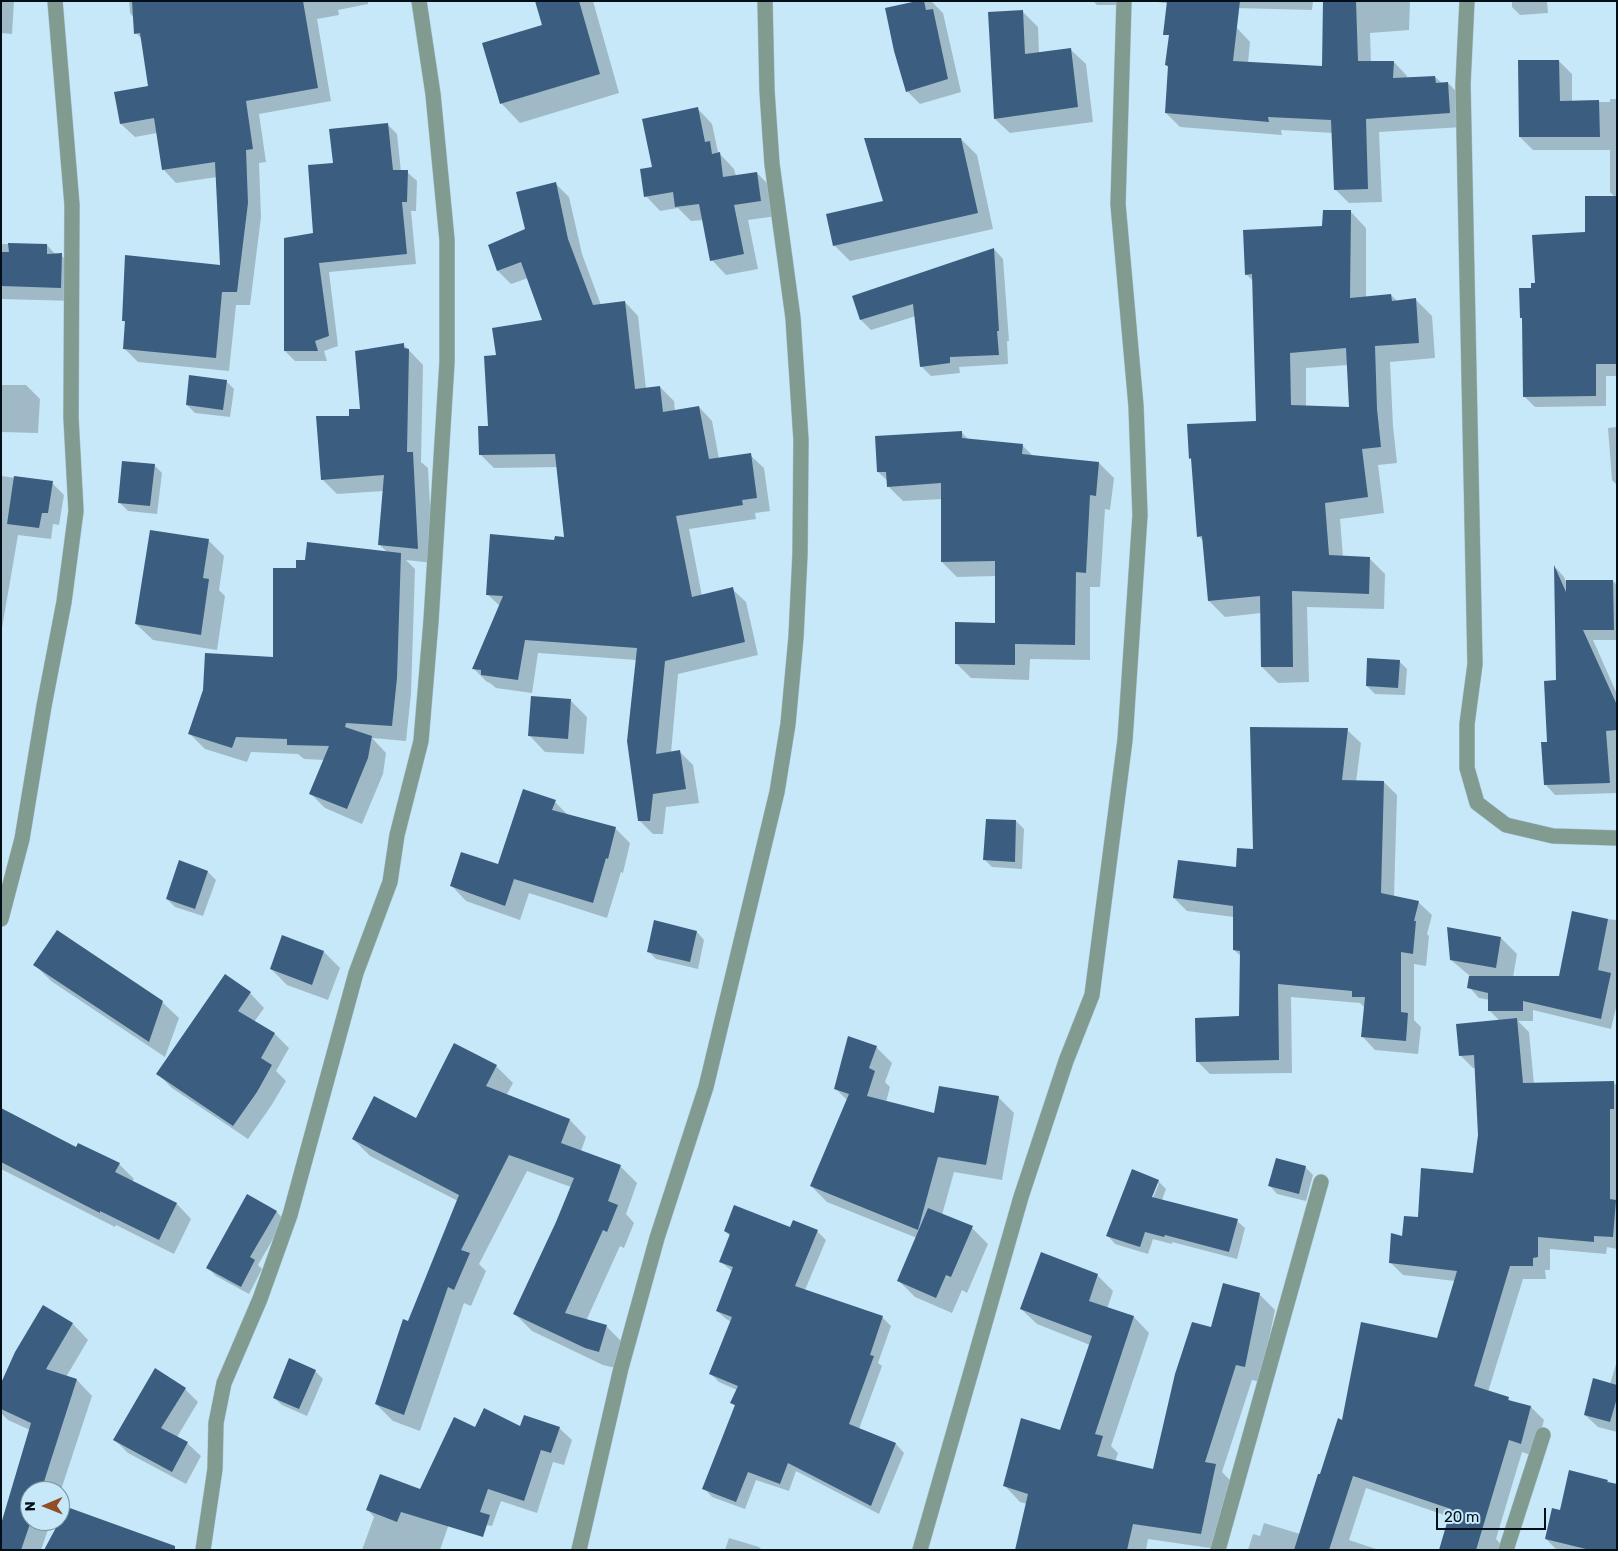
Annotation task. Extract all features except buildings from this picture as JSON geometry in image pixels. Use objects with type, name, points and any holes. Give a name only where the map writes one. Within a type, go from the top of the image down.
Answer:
[{"type":"street","points":[[1,919],[22,839],[44,706],[64,602],[76,511],[72,418],[72,205],[55,1]]},
{"type":"street","points":[[208,1546],[215,1469],[216,1423],[224,1383],[260,1299],[290,1215],[356,973],[390,882],[397,835],[421,741],[431,621],[447,362],[447,240],[433,94],[419,1]]},
{"type":"street","points":[[579,1550],[621,1368],[656,1238],[706,1087],[777,792],[788,724],[796,637],[800,563],[801,440],[792,318],[772,164],[767,91],[765,1]]},
{"type":"street","points":[[920,1550],[1021,1197],[1066,1061],[1092,995],[1125,740],[1140,515],[1136,406],[1118,204],[1124,1]]},
{"type":"street","points":[[1467,1],[1464,84],[1475,664],[1467,724],[1467,768],[1477,803],[1506,825],[1553,836],[1617,838]]},
{"type":"street","points":[[1218,1550],[1322,1182]]},
{"type":"street","points":[[1506,1550],[1543,1435]]}]
